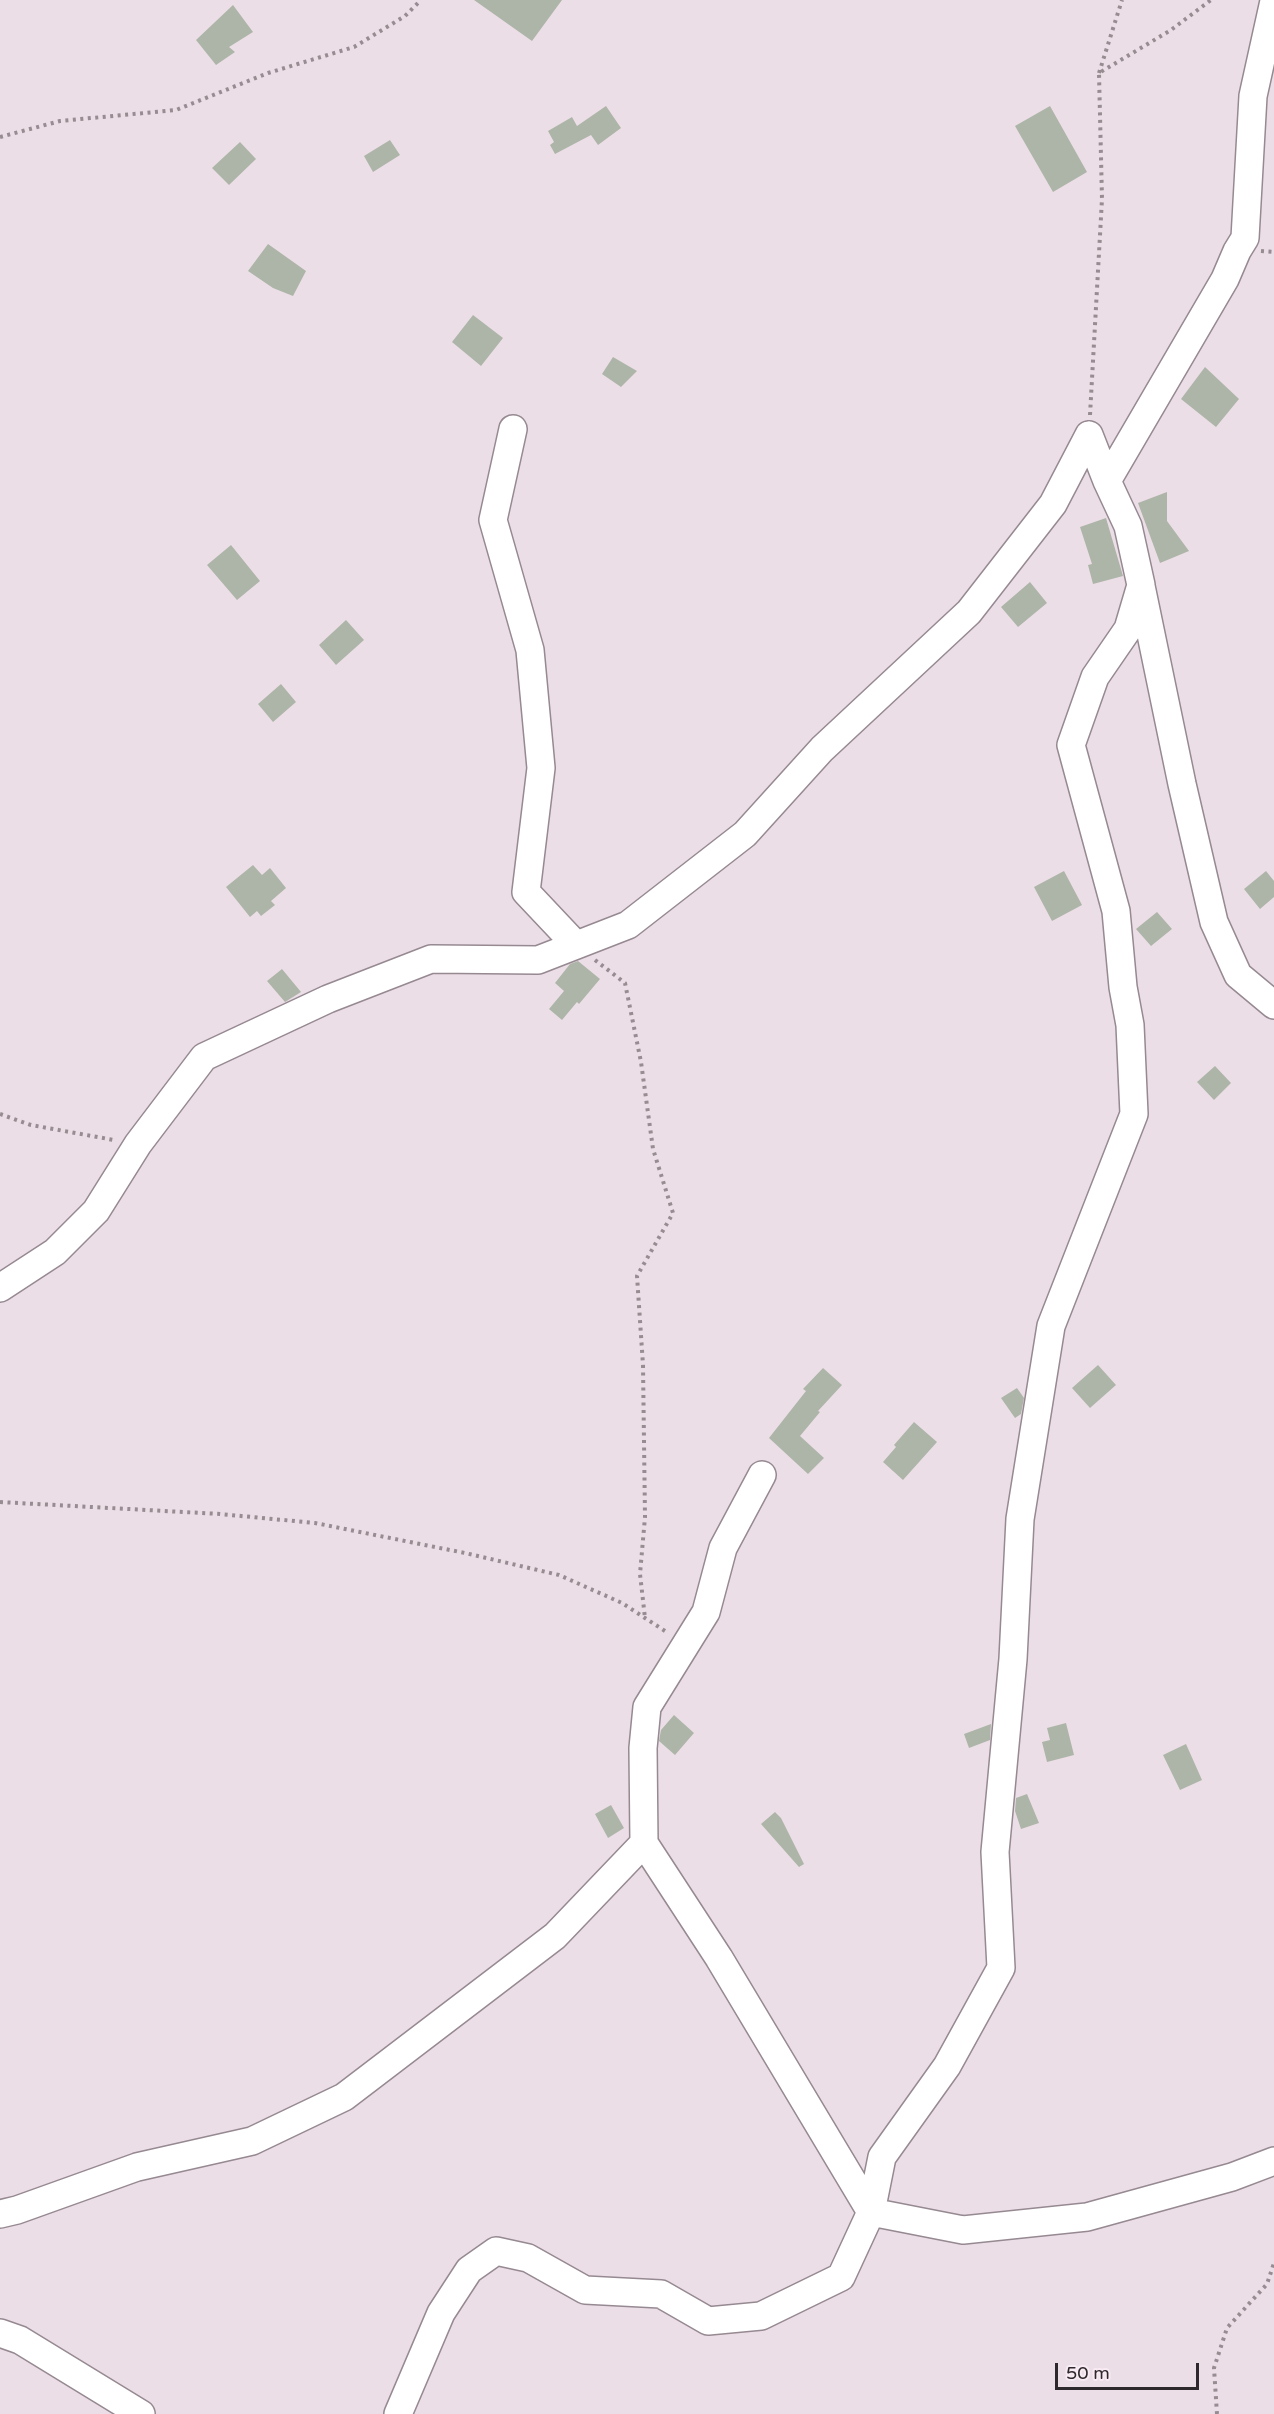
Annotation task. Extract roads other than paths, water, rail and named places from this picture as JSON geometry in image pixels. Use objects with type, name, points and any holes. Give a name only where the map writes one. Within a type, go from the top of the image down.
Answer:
[{"type":"street","points":[[1107,481],[1213,299],[1245,238],[1253,96],[1274,1]]},
{"type":"street","points":[[513,429],[493,520],[530,650],[541,768],[526,892],[576,945]]},
{"type":"street","points":[[0,1288],[55,1252],[96,1211],[138,1144],[204,1057],[328,999],[431,959],[537,960],[628,925],[745,834],[822,749],[969,612],[1053,504],[1089,435],[1128,526],[1182,784],[1214,922],[1239,975],[1274,1005]]},
{"type":"street","points":[[398,2414],[441,2313],[469,2270],[496,2251],[528,2258],[585,2290],[661,2294],[708,2321],[761,2316],[841,2277],[871,2212],[882,2157],[947,2066],[1001,1968],[995,1851],[1013,1659],[1020,1519],[1051,1326],[1134,1114],[1130,1024],[1123,987],[1116,911],[1071,745],[1095,677],[1128,629],[1141,585]]},
{"type":"street","points":[[762,1475],[723,1548],[706,1612],[647,1707],[643,1748],[644,1843],[719,1958],[871,2212],[963,2230],[1087,2217],[1232,2177],[1274,2161]]},
{"type":"street","points":[[0,2214],[137,2167],[252,2141],[344,2097],[555,1936],[644,1843]]},
{"type":"street","points":[[0,2333],[20,2340],[141,2414]]}]
